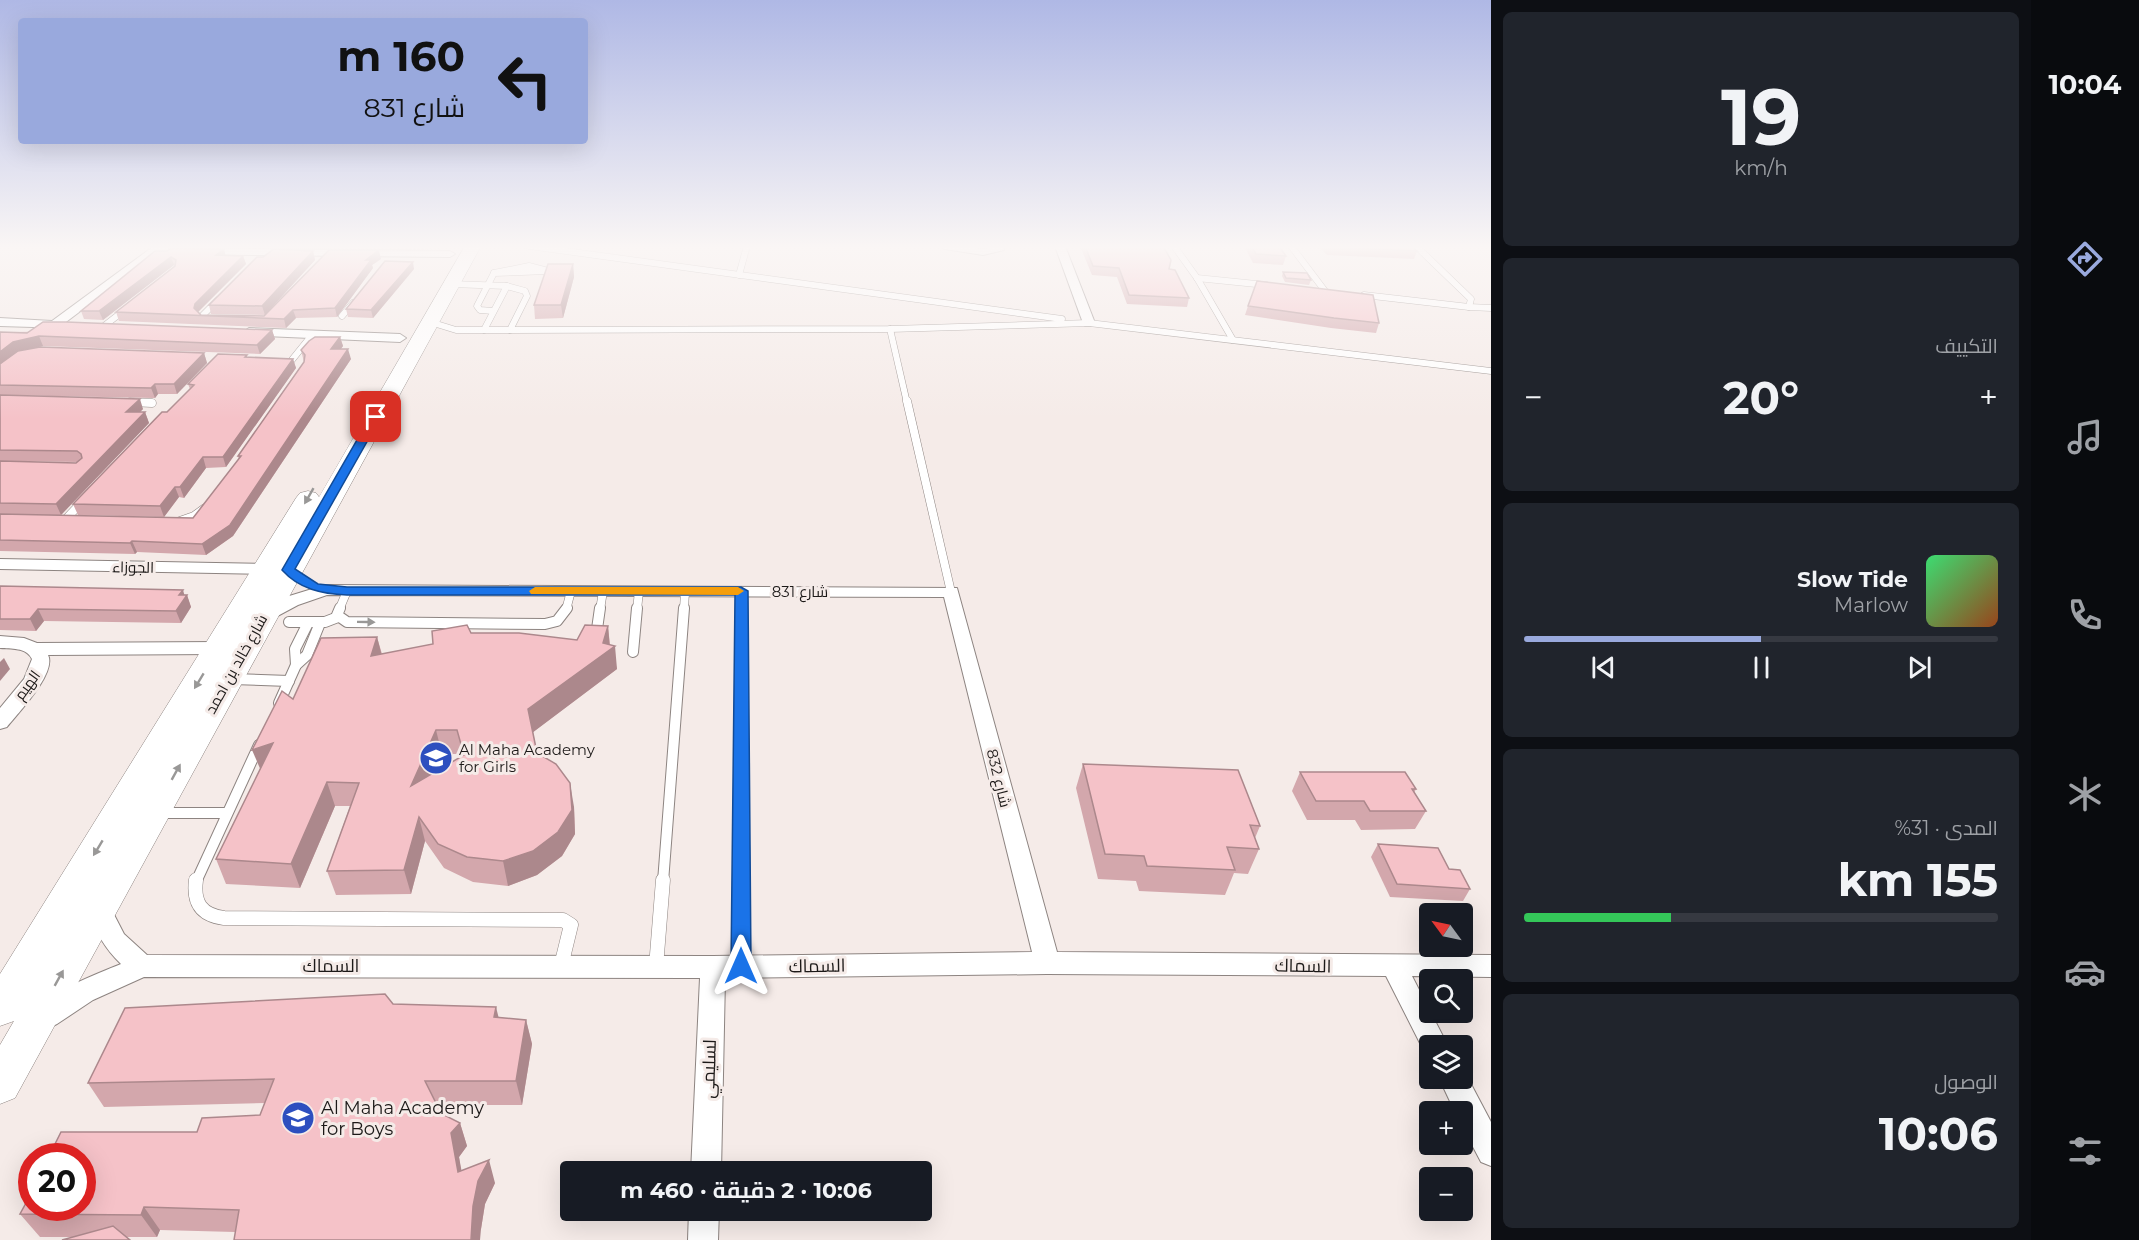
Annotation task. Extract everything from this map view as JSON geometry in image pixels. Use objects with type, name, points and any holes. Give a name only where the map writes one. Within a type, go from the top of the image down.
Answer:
[{"type":"main road","name":"شارع خالد بن احمد","points":[[429,333],[440,304]]},
{"type":"main road","name":"شارع خالد بن احمد","points":[[0,1009],[219,648],[278,570],[429,333],[443,304]]},
{"type":"main road","name":"شارع خالد بن احمد","points":[[0,1084],[227,679],[276,619],[278,570]]},
{"type":"street","points":[[56,324],[83,304]]},
{"type":"street","points":[[1082,304],[1089,323]]},
{"type":"street","points":[[1,323],[75,325]]},
{"type":"street","points":[[100,326],[128,327]]},
{"type":"street","points":[[197,330],[222,327],[312,334],[429,333]]},
{"type":"street","name":"الجوزاء","points":[[0,564],[278,570]]},
{"type":"street","name":"شارع 831","points":[[278,570],[325,590],[347,591],[951,592]]},
{"type":"street","name":"شارع 831","points":[[276,619],[292,601],[325,590]]},
{"type":"street","name":"شارع 832","points":[[951,592],[1047,963]]},
{"type":"street","name":"الهيم","points":[[0,642],[28,644],[42,655],[42,664],[0,722]]},
{"type":"street","points":[[37,649],[219,648]]},
{"type":"street","points":[[99,909],[113,941],[126,955],[142,966]]},
{"type":"street","name":"السماك","points":[[30,1030],[56,1009],[84,992],[142,966],[713,967],[1047,963],[1491,966]]},
{"type":"street","name":"لسليمي","points":[[705,1161],[713,967]]},
{"type":"street","points":[[1394,967],[1429,1035]]},
{"type":"street","points":[[1459,1089],[1491,1152]]},
{"type":"street","points":[[703,1240],[704,1221]]},
{"type":"lane","points":[[214,304],[202,316],[222,327]]},
{"type":"lane","points":[[342,316],[352,304]]},
{"type":"lane","points":[[479,304],[477,308],[493,311]]},
{"type":"lane","points":[[484,330],[497,304]]},
{"type":"lane","points":[[510,330],[523,304]]},
{"type":"lane","points":[[952,304],[1089,323],[1491,371]]},
{"type":"lane","points":[[1212,304],[1233,340]]},
{"type":"lane","points":[[1440,304],[1491,308]]},
{"type":"lane","points":[[100,326],[131,305]]},
{"type":"lane","points":[[429,333],[484,330],[890,329],[1089,323]]},
{"type":"lane","points":[[890,329],[951,592]]},
{"type":"lane","points":[[291,361],[312,334]]},
{"type":"lane","points":[[280,361],[291,361],[302,365]]},
{"type":"lane","points":[[117,402],[152,403]]},
{"type":"lane","points":[[64,521],[88,496]]},
{"type":"lane","points":[[167,523],[194,516],[206,507],[212,498]]},
{"type":"lane","points":[[53,521],[75,522]]},
{"type":"lane","points":[[338,617],[337,611],[347,591]]},
{"type":"lane","points":[[276,619],[308,623],[320,623],[338,617],[347,622],[551,624],[564,617],[571,591]]},
{"type":"lane","points":[[596,638],[603,591]]},
{"type":"lane","points":[[633,652],[639,591]]},
{"type":"lane","points":[[656,967],[685,591]]},
{"type":"lane","points":[[741,591],[741,966]]},
{"type":"lane","points":[[297,665],[293,659],[294,651],[308,623]]},
{"type":"lane","points":[[275,712],[297,665],[307,655],[320,623]]},
{"type":"lane","points":[[227,679],[289,681]]},
{"type":"lane","points":[[266,732],[196,880],[194,899],[197,907],[204,913],[225,918],[563,920],[570,922],[570,928],[561,967]]},
{"type":"lane","points":[[153,813],[227,813]]},
{"type":"building","points":[[90,304],[109,304],[99,311],[81,311]]},
{"type":"building","points":[[126,304],[195,304],[194,308],[201,315],[264,316],[276,304],[338,304],[335,308],[293,310],[284,319],[116,312]]},
{"type":"building","points":[[210,304],[264,304],[262,306]]},
{"type":"building","points":[[350,304],[376,304],[371,310],[346,309]]},
{"type":"building","points":[[534,304],[561,304],[561,305]]},
{"type":"building","points":[[1249,304],[1375,304],[1379,323],[1334,318],[1248,306]]},
{"type":"building","points":[[43,322],[272,330],[257,345],[39,336],[13,342],[0,352],[0,332],[27,333]]},
{"type":"building","points":[[315,337],[340,337],[331,349],[348,349],[230,525],[202,544],[0,540],[0,514],[193,518],[241,456],[238,456],[304,362],[305,355],[301,350]]},
{"type":"building","points":[[40,347],[204,353],[174,384],[155,384],[151,388],[0,385],[0,364],[18,351]]},
{"type":"building","points":[[218,354],[293,359],[223,457],[203,457],[180,487],[175,487],[160,506],[73,504],[162,412],[167,412],[194,385],[188,384]]},
{"type":"building","points":[[0,395],[140,399],[126,412],[145,412],[56,504],[0,503],[0,461],[76,463],[82,458],[77,451],[0,450]]},
{"type":"building","points":[[0,586],[183,590],[179,595],[187,595],[176,611],[38,609],[30,619],[0,619]]},
{"type":"building","points":[[467,625],[471,633],[519,633],[577,640],[585,625],[608,626],[603,643],[615,646],[528,709],[537,753],[556,764],[570,783],[572,810],[558,832],[533,851],[503,861],[467,857],[438,844],[419,817],[404,870],[327,871],[359,783],[327,782],[291,864],[216,859],[273,743],[252,750],[282,691],[293,699],[321,638],[377,637],[371,656],[433,644],[432,631]],"holes":[[[436,730],[457,730],[464,755],[411,786]]]},
{"type":"building","points":[[1083,764],[1238,770],[1260,826],[1250,825],[1259,849],[1227,847],[1235,870],[1147,866],[1144,856],[1105,854]]},
{"type":"building","points":[[1300,772],[1405,772],[1416,789],[1412,789],[1426,811],[1370,811],[1364,801],[1316,801]]},
{"type":"building","points":[[1378,844],[1438,848],[1449,869],[1460,870],[1470,889],[1397,884]]},
{"type":"building","name":"Al Maha Academy for Boys","points":[[385,994],[393,1004],[496,1007],[494,1017],[526,1020],[516,1081],[425,1081],[444,1115],[460,1123],[451,1133],[458,1172],[489,1160],[478,1181],[473,1206],[471,1240],[234,1240],[239,1210],[144,1207],[141,1215],[96,1215],[96,1143],[56,1143],[61,1132],[197,1132],[202,1118],[260,1115],[274,1079],[88,1083],[125,1008]]},
{"type":"building","points":[[113,1226],[130,1240],[62,1240]]},
{"type":"slow traffic","points":[[535,591],[738,591]]},
{"type":"place","name":"Al Maha Academy for Girls","points":[[436,758]]},
{"type":"place","name":"Al Maha Academy for Boys","points":[[298,1118]]},
{"type":"route","points":[[376,417],[288,570],[303,582],[325,590],[347,591],[741,591],[741,966]]}]
